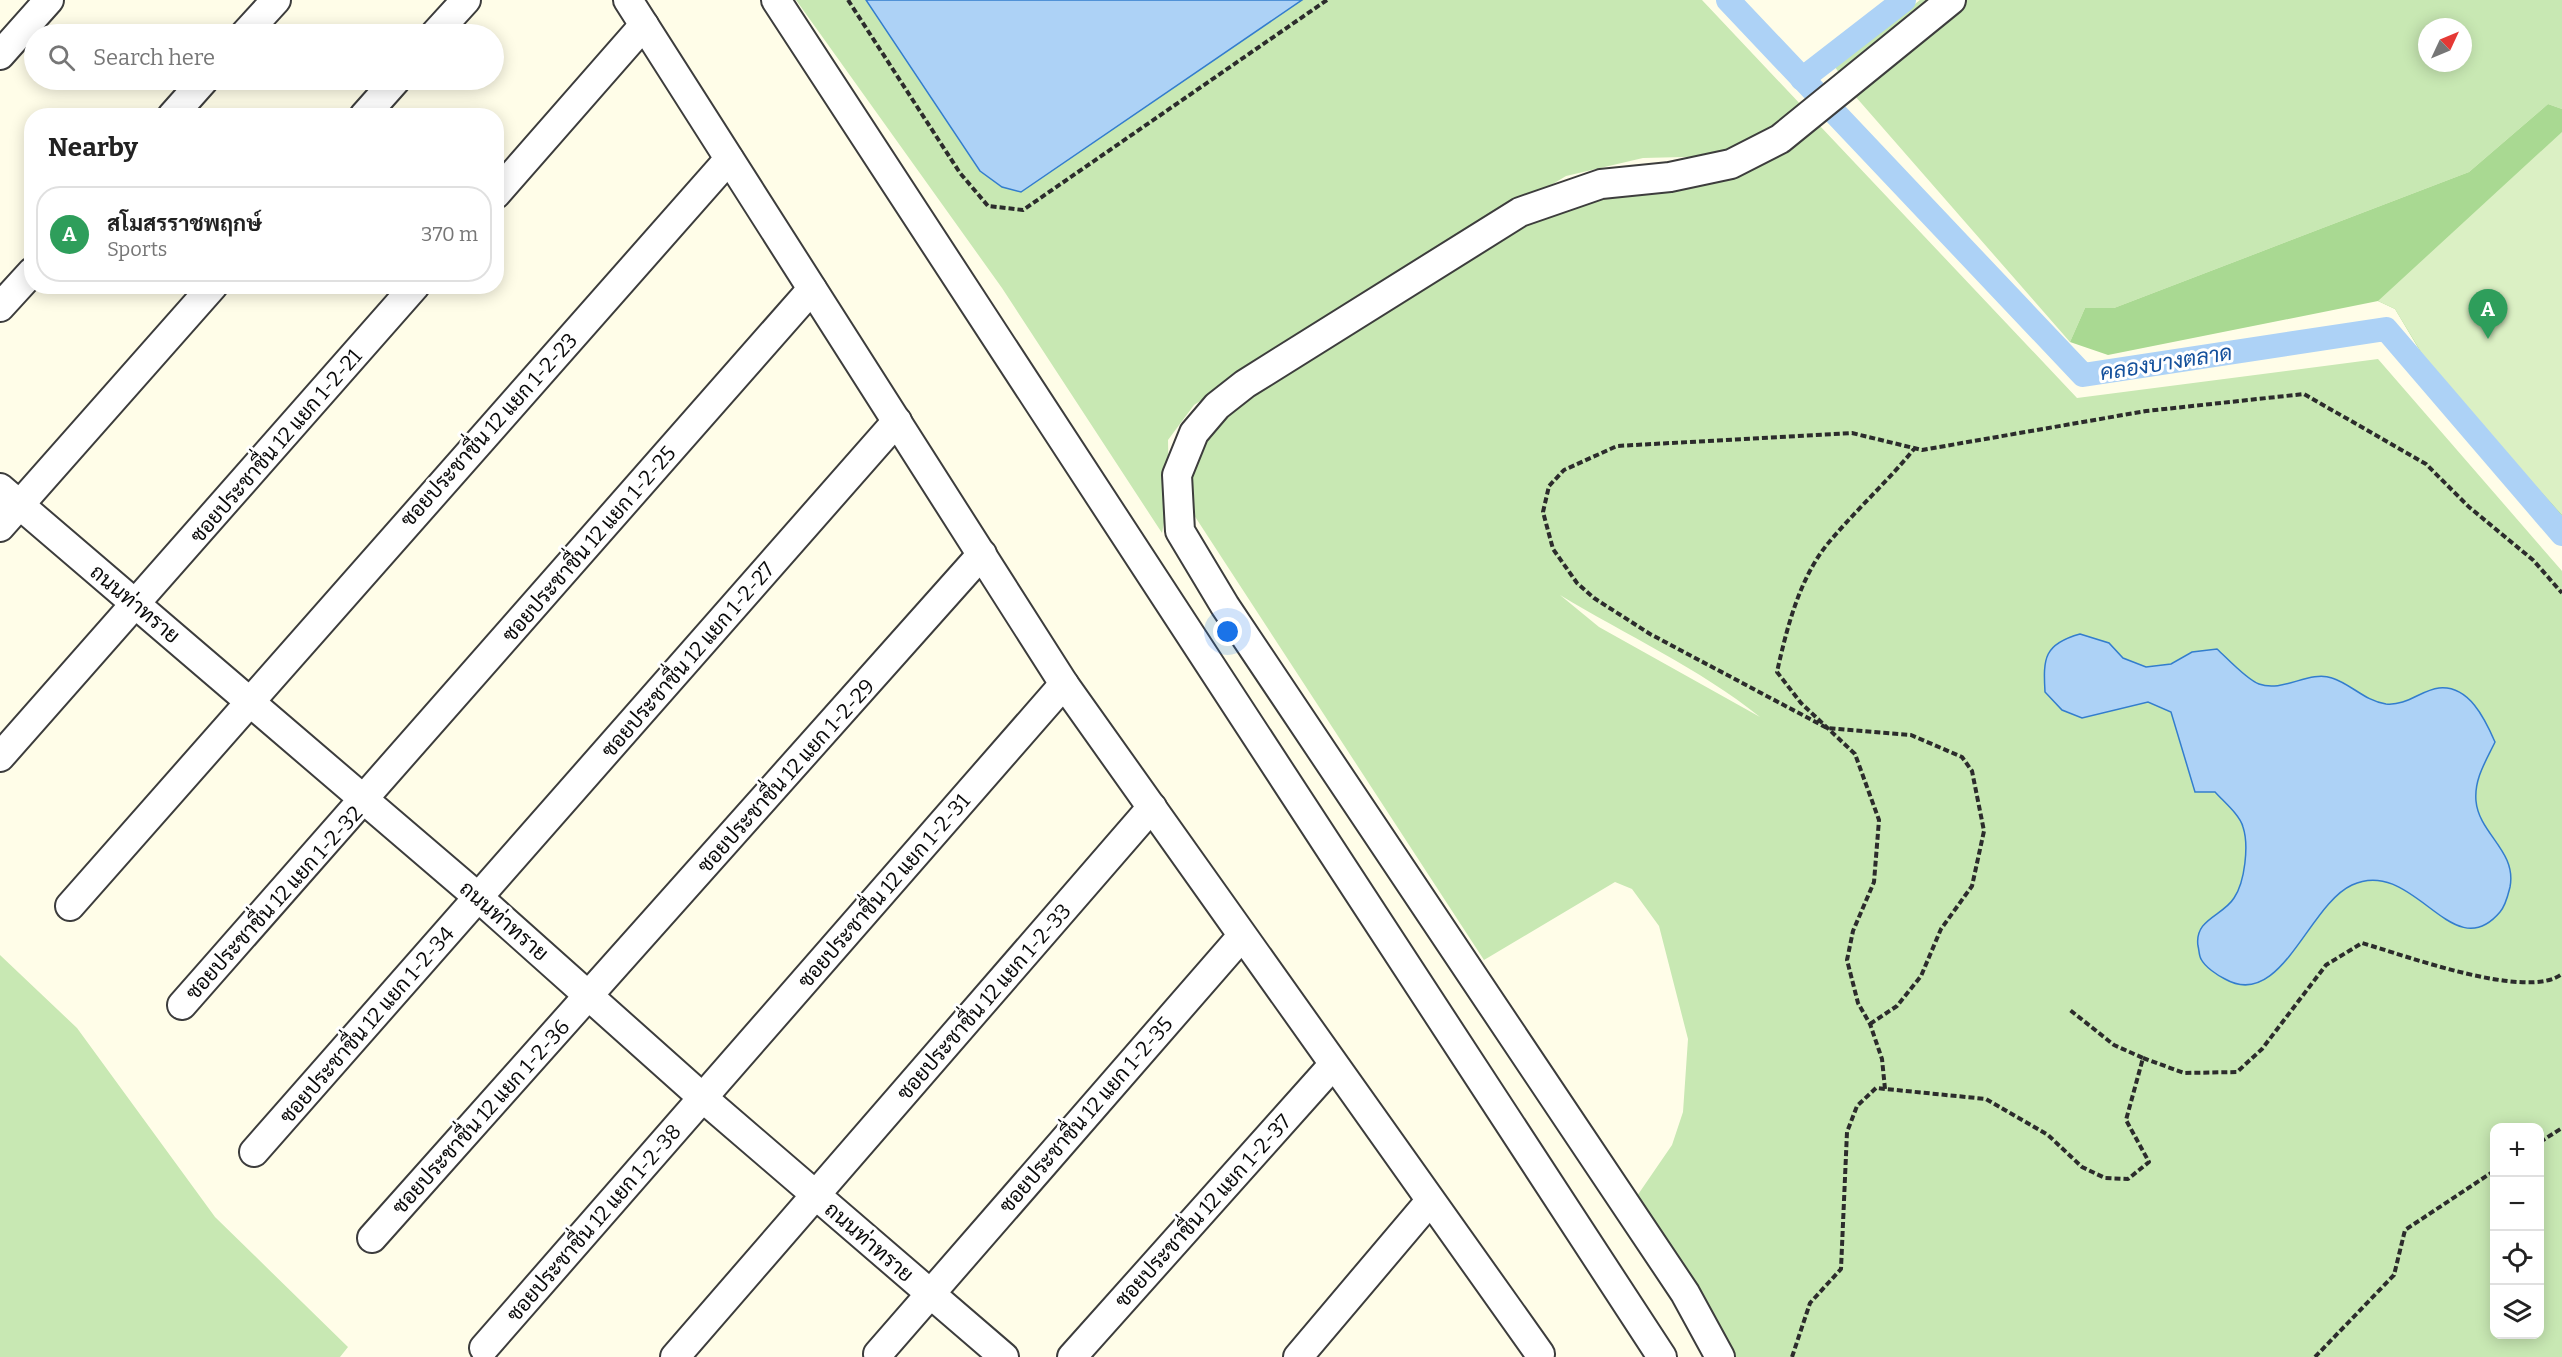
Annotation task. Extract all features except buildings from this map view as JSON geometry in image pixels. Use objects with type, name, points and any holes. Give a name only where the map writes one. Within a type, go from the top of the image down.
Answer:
[{"type":"street","points":[[28,24],[49,0]]},
{"type":"street","points":[[254,24],[276,0]]},
{"type":"street","points":[[444,24],[466,0]]},
{"type":"street","points":[[628,0],[1064,684],[1540,1354]]},
{"type":"street","points":[[776,0],[1662,1357]]},
{"type":"street","points":[[1720,1357],[1685,1293],[1225,606],[1180,531],[1177,475],[1194,433],[1217,406],[1245,384],[1520,212],[1600,184],[1670,177],[1731,164],[1780,139],[1951,0]]},
{"type":"street","points":[[504,185],[644,25]]},
{"type":"street","points":[[0,55],[24,28]]},
{"type":"street","points":[[179,108],[195,90]]},
{"type":"street","points":[[371,108],[387,90]]},
{"type":"street","name":"ซอยประชาชื่น 12 แยก 1-2-23","points":[[70,906],[729,159]]},
{"type":"street","points":[[0,307],[24,281]]},
{"type":"street","name":"ซอยประชาชื่น 12 แยก 1-2-25","points":[[365,800],[812,289]]},
{"type":"street","points":[[0,527],[10,497],[205,294]]},
{"type":"street","name":"ซอยประชาชื่น 12 แยก 1-2-21","points":[[0,757],[136,606],[408,294]]},
{"type":"street","name":"ซอยประชาชื่น 12 แยก 1-2-27","points":[[479,898],[897,421]]},
{"type":"street","name":"ถนนท่าทราย","points":[[10,497],[479,898],[816,1197],[1004,1357]]},
{"type":"street","name":"ซอยประชาชื่น 12 แยก 1-2-29","points":[[590,997],[982,554]]},
{"type":"street","name":"ซอยประชาชื่น 12 แยก 1-2-31","points":[[703,1098],[1064,684]]},
{"type":"street","name":"ซอยประชาชื่น 12 แยก 1-2-32","points":[[182,1005],[365,800]]},
{"type":"street","name":"ซอยประชาชื่น 12 แยก 1-2-33","points":[[675,1357],[1152,807]]},
{"type":"street","name":"ซอยประชาชื่น 12 แยก 1-2-34","points":[[254,1152],[479,898]]},
{"type":"street","name":"ซอยประชาชื่น 12 แยก 1-2-35","points":[[878,1354],[1242,936]]},
{"type":"street","name":"ซอยประชาชื่น 12 แยก 1-2-36","points":[[372,1238],[590,997]]},
{"type":"street","name":"ซอยประชาชื่น 12 แยก 1-2-37","points":[[1072,1357],[1333,1065]]},
{"type":"street","name":"ซอยประชาชื่น 12 แยก 1-2-38","points":[[484,1348],[703,1098]]},
{"type":"street","points":[[1298,1357],[1430,1201]]},
{"type":"path","points":[[848,0],[960,173],[988,206],[1023,210],[1327,0]]},
{"type":"path","points":[[1870,1024],[1897,1006],[1921,976],[1941,929],[1972,886],[1984,831],[1971,771],[1962,758],[1911,735],[1827,728],[1650,634],[1594,598],[1577,583],[1553,549],[1543,512],[1549,486],[1564,470],[1617,446],[1852,433],[1922,450],[2146,411],[2304,394],[2426,464],[2469,507],[2533,560],[2562,593]]},
{"type":"path","points":[[1885,1089],[1882,1059],[1870,1024],[1858,1003],[1847,960],[1853,931],[1874,882],[1879,820],[1855,754],[1801,703],[1777,672],[1785,633],[1810,570],[1830,542],[1878,493],[1915,448]]},
{"type":"path","points":[[2070,1010],[2114,1045],[2143,1058],[2184,1073],[2237,1072],[2262,1049],[2326,965],[2362,943],[2462,974],[2540,983],[2562,974]]},
{"type":"path","points":[[1792,1357],[1809,1304],[1841,1269],[1847,1132],[1857,1106],[1876,1088],[1986,1099],[2048,1135],[2082,1167],[2104,1178],[2128,1179],[2149,1162],[2126,1120],[2143,1058]]},
{"type":"path","points":[[2544,1139],[2562,1128]]},
{"type":"path","points":[[2315,1357],[2394,1275],[2405,1230],[2490,1174]]},
{"type":"green space","points":[[796,0],[866,0],[980,171],[1021,192],[1302,0],[1702,0],[1803,107],[1725,156],[1643,158],[1566,176],[1293,341],[1194,405],[1168,440],[1169,496],[1162,533],[1002,288]]},
{"type":"green space","points":[[1920,0],[2562,0],[2562,109],[2548,104],[2469,172],[2114,308],[2085,308],[2070,342],[1855,96],[1835,67]]},
{"type":"green space","points":[[2548,104],[2562,109],[2562,516],[2435,376],[2395,309],[2378,301],[2108,355],[2070,342],[2085,308],[2114,308],[2469,172]]},
{"type":"green space","points":[[1820,126],[2077,398],[2378,359],[2562,571],[2562,1357],[1729,1357],[1637,1196],[1672,1145],[1683,1112],[1688,1039],[1659,926],[1632,889],[1615,882],[1484,960],[1192,512],[1186,484],[1201,438],[1228,410],[1485,243],[1575,198],[1763,157]],"holes":[[[1560,595],[1687,667],[1737,699],[1760,717],[1599,627]]]},
{"type":"green space","points":[[2562,132],[2562,515],[2432,370],[2395,309],[2378,301]]},
{"type":"green space","points":[[0,955],[77,1028],[215,1217],[348,1347],[340,1357],[0,1357]]},
{"type":"water","points":[[866,0],[1302,0],[1021,192],[1002,187],[980,171]]},
{"type":"water","points":[[2080,634],[2109,643],[2123,658],[2146,667],[2171,664],[2192,652],[2217,649],[2249,678],[2268,686],[2323,676],[2339,681],[2371,700],[2386,704],[2401,703],[2432,689],[2450,689],[2459,692],[2481,714],[2495,742],[2479,778],[2476,801],[2479,813],[2503,853],[2511,874],[2510,887],[2502,909],[2482,926],[2465,928],[2448,921],[2395,885],[2374,880],[2352,885],[2336,896],[2293,952],[2278,969],[2262,981],[2245,985],[2218,975],[2201,959],[2198,937],[2205,924],[2234,898],[2241,883],[2246,843],[2241,822],[2215,792],[2195,792],[2171,712],[2148,702],[2082,718],[2062,710],[2045,692],[2048,654],[2059,642]]},
{"type":"waterway","name":"คลองบางตลาด","points":[[1728,0],[2083,375],[2386,329],[2562,534]]},
{"type":"waterway","points":[[1802,79],[1904,0]]},
{"type":"place","name":"สโมสรราชพฤกษ์","points":[[2488,339]]}]
